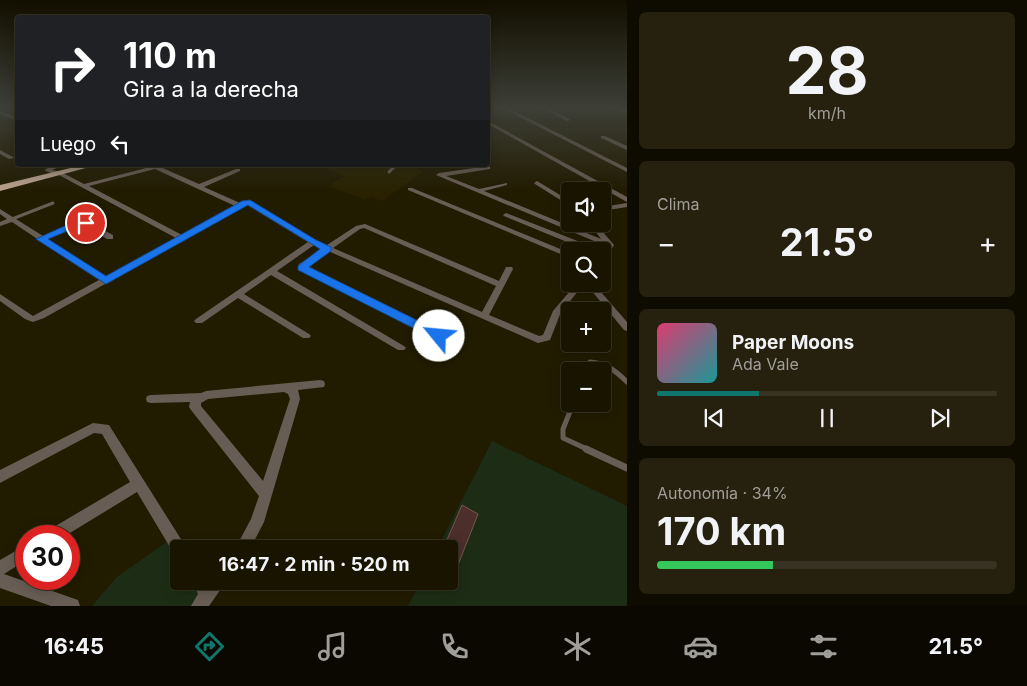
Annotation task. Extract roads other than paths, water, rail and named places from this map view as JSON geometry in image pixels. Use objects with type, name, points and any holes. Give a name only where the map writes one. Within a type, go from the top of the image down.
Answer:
[{"type":"main road","points":[[0,186],[58,171],[82,167]]},
{"type":"street","points":[[512,135],[627,200]]},
{"type":"street","points":[[558,135],[627,170]]},
{"type":"street","points":[[603,137],[627,148]]},
{"type":"street","points":[[0,152],[11,158]]},
{"type":"street","points":[[83,186],[150,167]]},
{"type":"street","points":[[156,167],[239,205]]},
{"type":"street","points":[[488,168],[439,174],[603,242]]},
{"type":"street","points":[[200,186],[238,170]]},
{"type":"street","points":[[58,171],[182,238]]},
{"type":"street","points":[[537,183],[561,198]]},
{"type":"street","points":[[477,191],[505,184]]},
{"type":"street","points":[[410,189],[561,252]]},
{"type":"street","points":[[0,297],[33,319],[106,281],[239,205],[250,202],[313,242],[532,339],[544,340],[547,338],[557,311],[573,292]]},
{"type":"street","points":[[611,208],[627,205]]},
{"type":"street","points":[[0,211],[106,281]]},
{"type":"street","points":[[506,215],[573,242]]},
{"type":"street","points":[[0,224],[12,219]]},
{"type":"street","points":[[41,239],[84,222],[110,237]]},
{"type":"street","points":[[451,342],[301,268],[358,227],[365,226],[501,285]]},
{"type":"street","points":[[599,232],[608,242]]},
{"type":"street","points":[[199,320],[313,242]]},
{"type":"street","points":[[484,317],[509,269]]},
{"type":"street","points":[[271,271],[401,348]]},
{"type":"street","points":[[597,292],[627,328]]},
{"type":"street","points":[[238,294],[306,336]]},
{"type":"street","points":[[151,399],[200,397],[320,384]]},
{"type":"street","points":[[247,540],[266,495],[294,400],[293,392],[288,388]]},
{"type":"street","points":[[200,397],[196,401],[195,407],[266,495]]},
{"type":"street","points":[[0,477],[99,427],[108,432],[173,540]]},
{"type":"street","points":[[70,525],[138,484]]},
{"type":"street","points":[[0,568],[15,559]]},
{"type":"street","points":[[0,580],[72,606]]},
{"type":"street","points":[[203,601],[211,590]]},
{"type":"lane","points":[[389,172],[394,167]]},
{"type":"lane","points":[[12,219],[53,203]]},
{"type":"lane","points":[[611,369],[627,382]]},
{"type":"lane","points":[[570,412],[563,429],[564,438],[627,468]]}]
